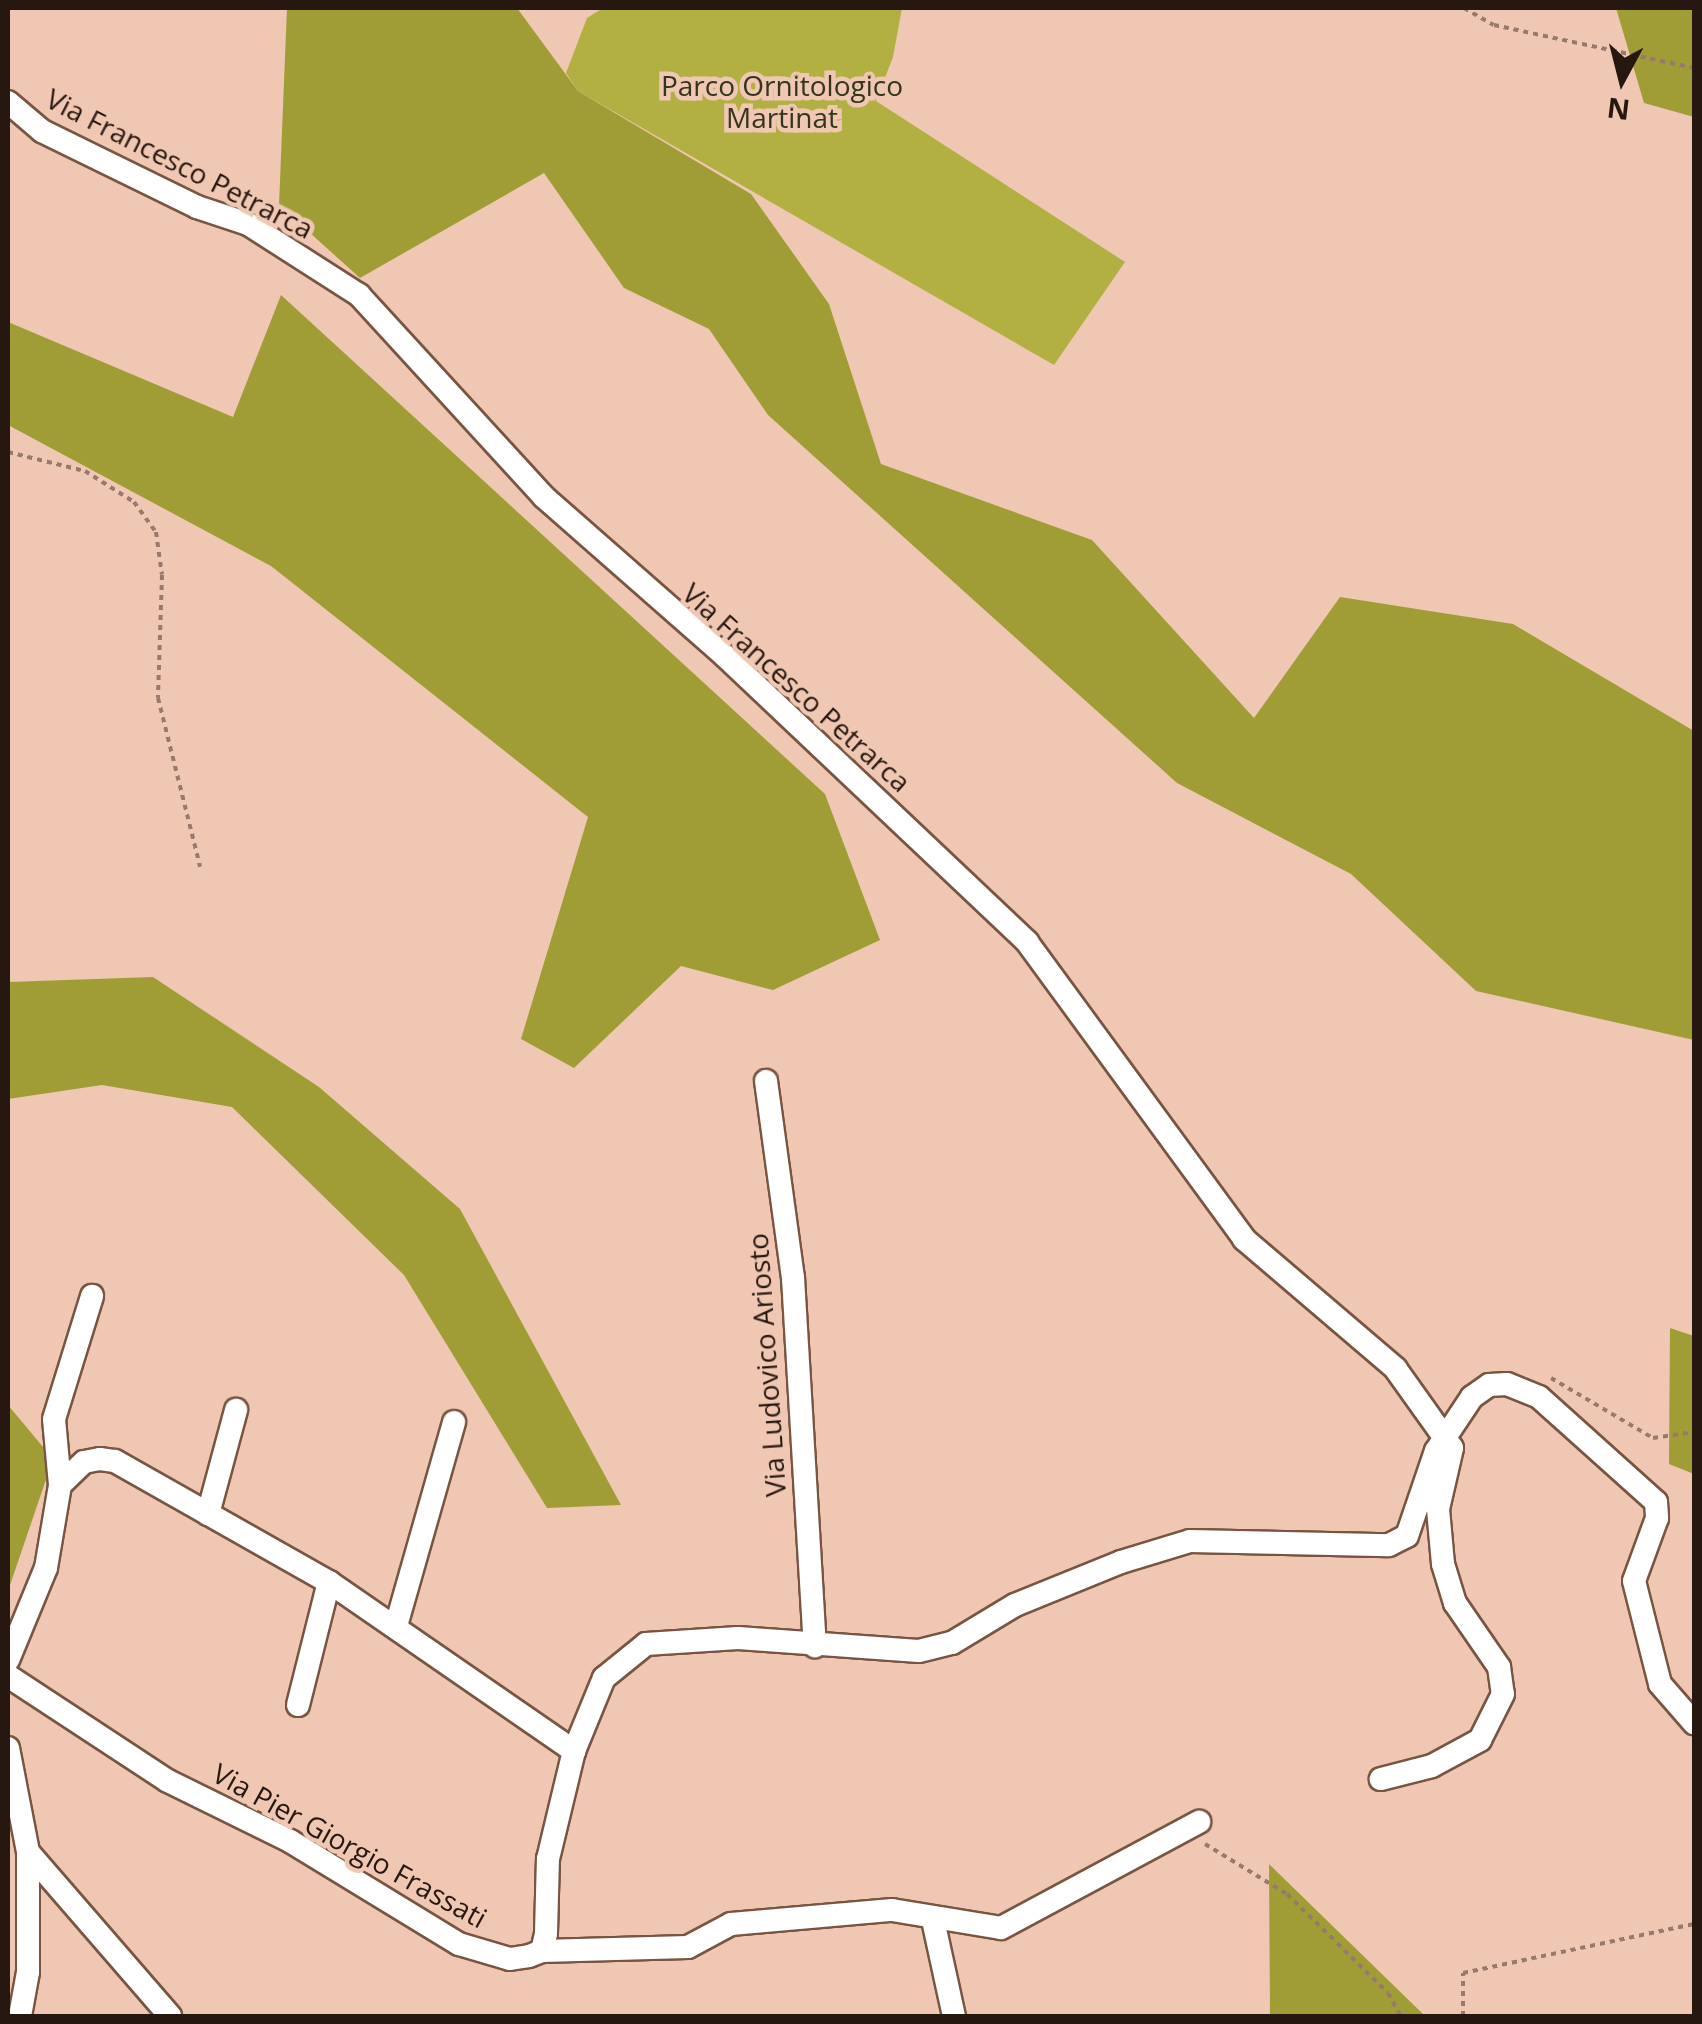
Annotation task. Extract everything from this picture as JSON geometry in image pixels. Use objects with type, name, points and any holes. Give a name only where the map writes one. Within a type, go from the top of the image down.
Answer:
[{"type":"street","name":"Via Francesco Petrarca","points":[[8,102],[42,131],[197,207],[248,224],[359,296],[544,497],[725,656],[1027,942],[1244,1240],[1376,1348],[1444,1436]]},
{"type":"street","name":"Via Ludovico Ariosto","points":[[766,1081],[793,1278],[815,1646]]},
{"type":"street","points":[[8,1660],[46,1568],[60,1486],[54,1418],[92,1296]]},
{"type":"street","points":[[542,1950],[548,1859],[574,1752],[604,1678],[646,1644],[738,1638],[883,1652],[952,1642],[1015,1605],[1190,1542],[1400,1542],[1444,1436],[1472,1397],[1489,1385],[1507,1384],[1538,1397],[1656,1502],[1657,1518],[1634,1580],[1660,1684],[1694,1724]]},
{"type":"street","points":[[208,1514],[236,1410]]},
{"type":"street","points":[[396,1626],[454,1422]]},
{"type":"street","points":[[1382,1779],[1465,1750],[1500,1710],[1498,1667],[1455,1604],[1443,1564],[1438,1509],[1452,1448],[1444,1436]]},
{"type":"street","points":[[60,1486],[84,1462],[116,1462],[329,1582],[574,1752]]},
{"type":"street","points":[[298,1705],[329,1582]]},
{"type":"street","name":"Via Pier Giorgio Frassati","points":[[8,1676],[168,1781],[290,1840],[459,1944],[510,1959],[542,1950],[688,1947],[731,1924],[792,1915],[892,1910],[933,1920],[1001,1928],[1174,1835]]},
{"type":"street","points":[[8,1748],[28,1852],[18,1971],[20,2016]]},
{"type":"street","points":[[1174,1835],[1199,1822]]},
{"type":"street","points":[[28,1852],[170,2016]]},
{"type":"street","points":[[933,1920],[954,2016]]},
{"type":"path","points":[[1464,8],[1494,25],[1694,68]]},
{"type":"path","points":[[8,452],[86,471],[134,502],[156,532],[162,575],[158,698],[200,867]]},
{"type":"path","points":[[1507,1384],[1550,1378],[1653,1438],[1694,1432]]},
{"type":"path","points":[[1174,1835],[1214,1846],[1288,1894],[1388,1992],[1401,2016]]},
{"type":"path","points":[[1463,2016],[1464,1973],[1694,1924]]},
{"type":"green space","name":"Parco Ornitologico Martinat","points":[[603,8],[902,8],[893,57],[876,101],[1125,262],[1054,365],[578,91],[566,73],[587,18]]},
{"type":"shaded area","points":[[287,8],[517,8],[578,91],[751,194],[829,304],[881,464],[1092,540],[1254,718],[1340,597],[1513,624],[1694,731],[1694,1040],[1476,991],[1351,874],[1177,783],[768,415],[709,329],[624,288],[544,173],[360,278],[279,205]]},
{"type":"shaded area","points":[[1616,8],[1694,8],[1694,117],[1644,103]]},
{"type":"shaded area","points":[[281,295],[825,794],[880,940],[773,990],[681,966],[574,1068],[521,1039],[588,817],[271,566],[8,425],[8,322],[233,417]]},
{"type":"shaded area","points":[[153,977],[319,1087],[460,1209],[621,1505],[547,1508],[404,1275],[232,1107],[102,1085],[8,1099],[8,982]]},
{"type":"shaded area","points":[[1670,1328],[1694,1336],[1694,1474],[1669,1464]]},
{"type":"shaded area","points":[[8,1405],[53,1459],[8,1591]]},
{"type":"shaded area","points":[[1269,1864],[1425,2016],[1270,2016]]}]
